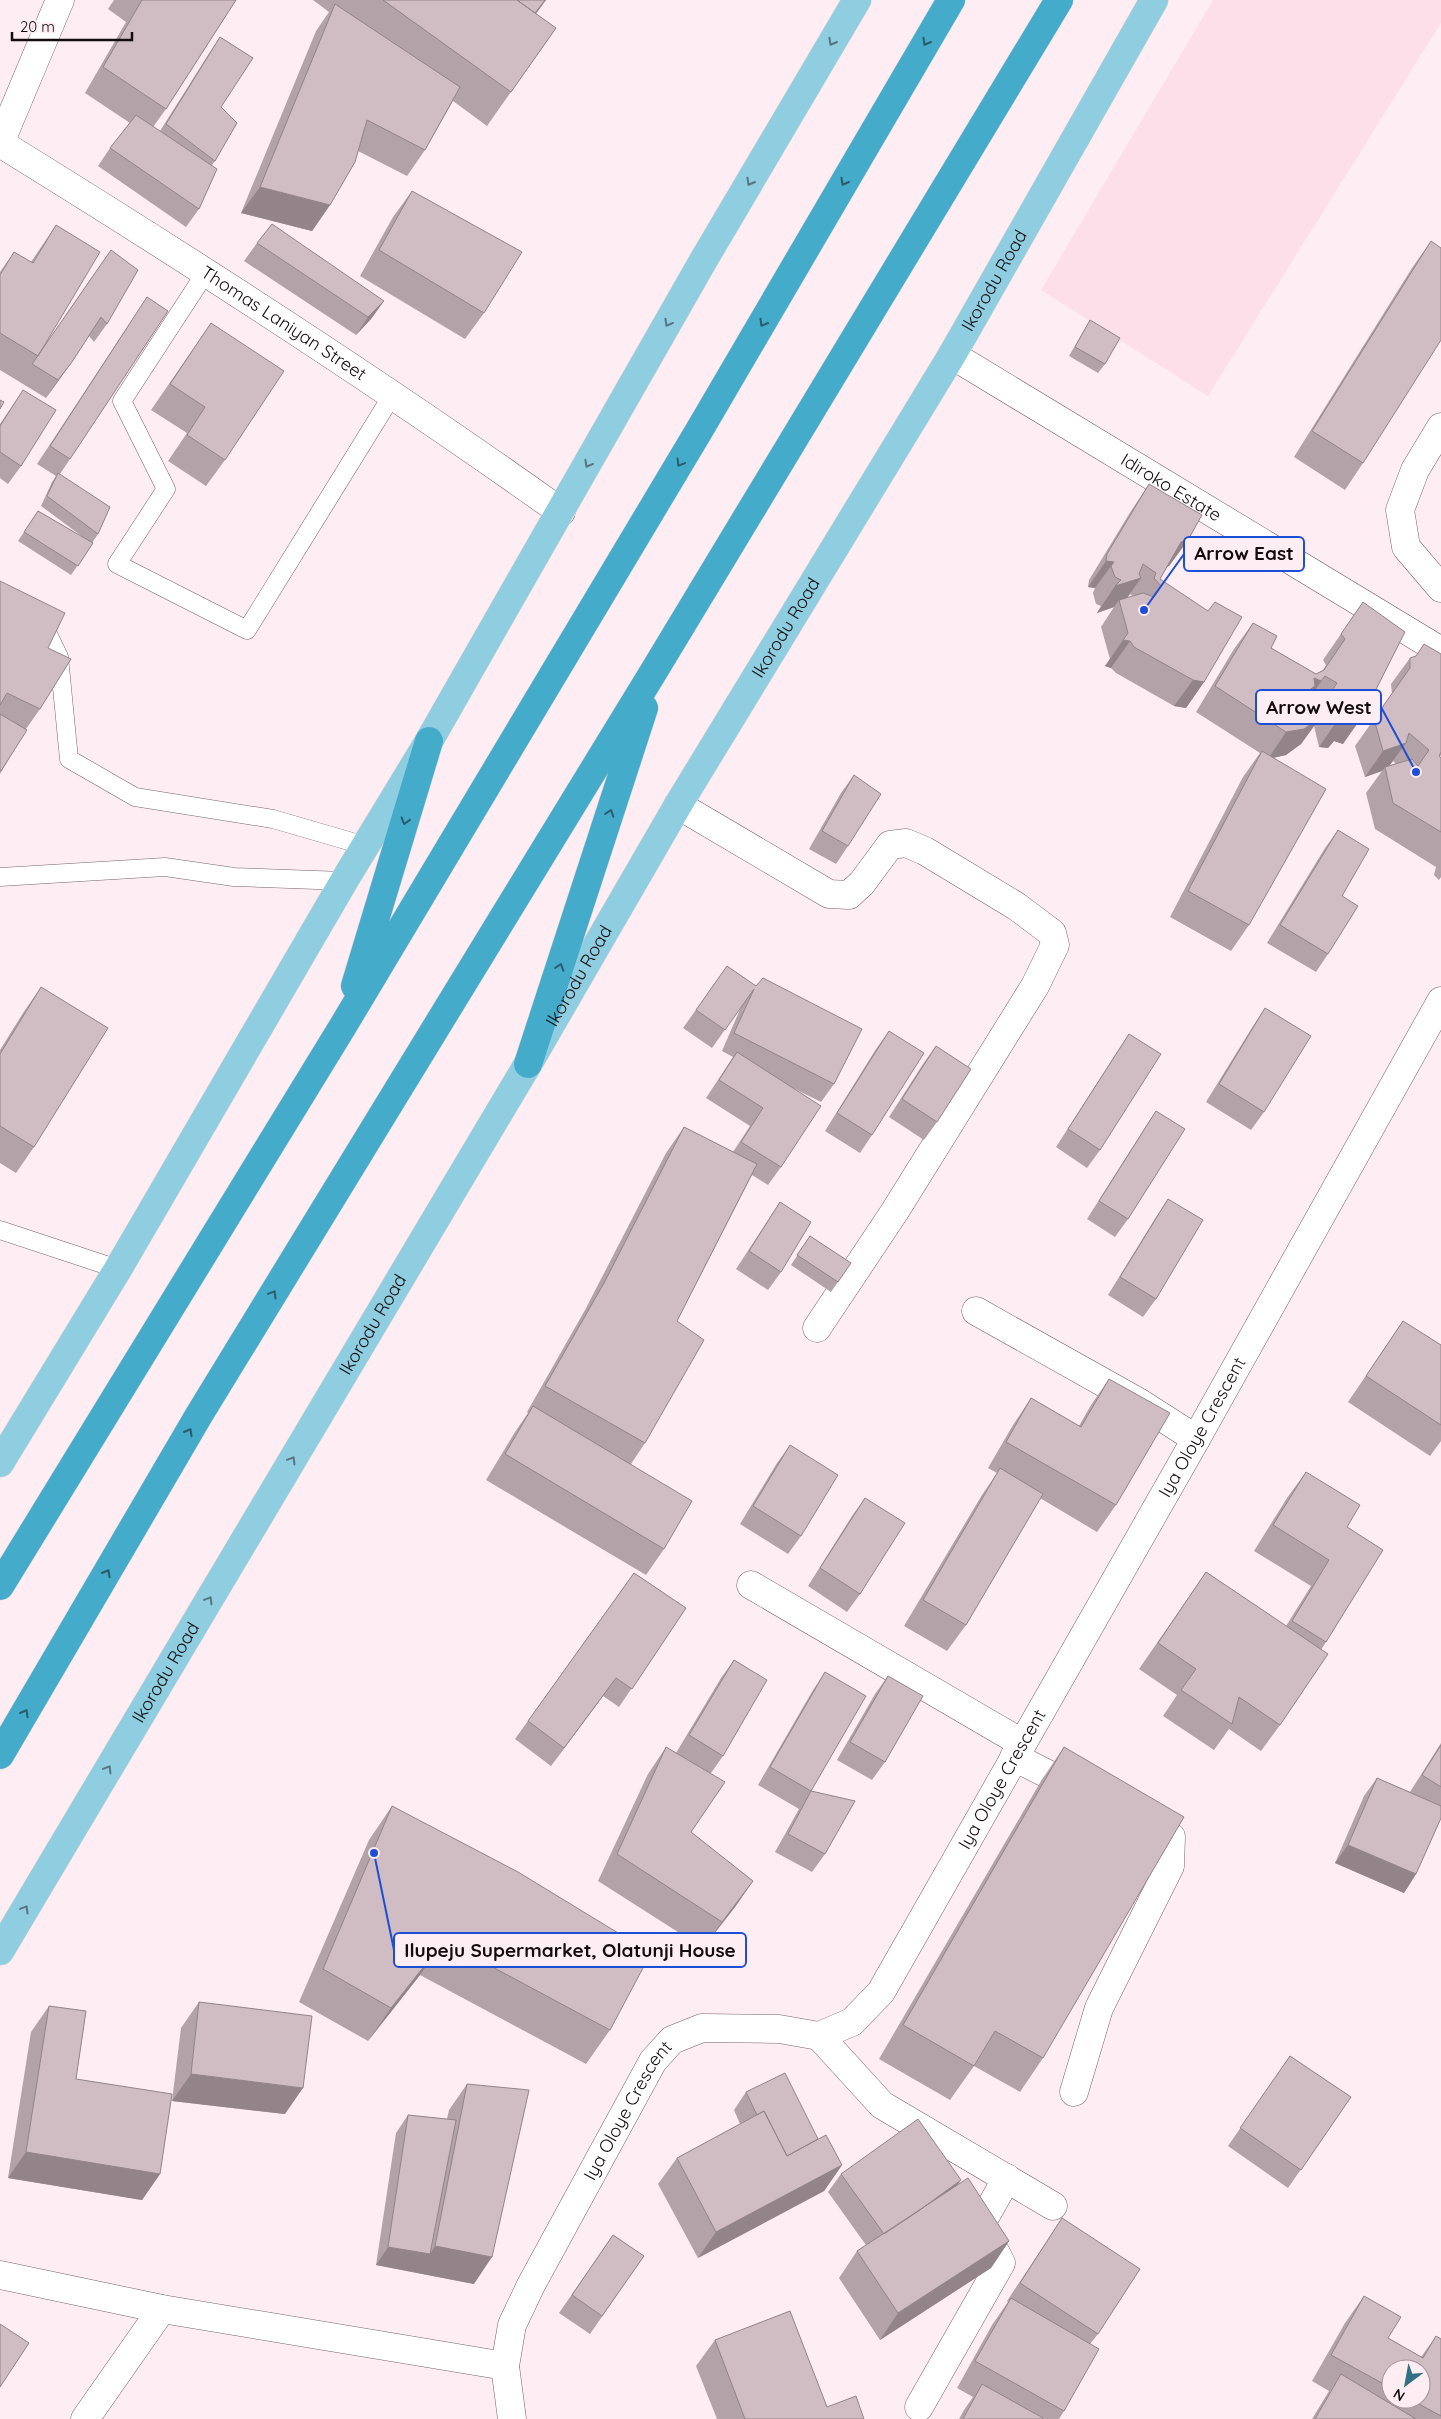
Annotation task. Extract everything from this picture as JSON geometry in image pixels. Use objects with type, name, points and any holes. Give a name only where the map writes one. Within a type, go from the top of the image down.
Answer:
[{"type":"highway","points":[[0,1586],[343,1026],[700,429],[951,0]]},
{"type":"highway","points":[[0,1755],[199,1415],[658,666],[1060,0]]},
{"type":"highway","points":[[528,1064],[658,666]]},
{"type":"highway","points":[[343,1026],[429,741]]},
{"type":"main road","points":[[0,1463],[118,1269],[344,881],[429,741],[562,512],[703,261],[857,0]]},
{"type":"main road","name":"Ikorodu Road","points":[[0,1951],[528,1064],[678,805],[952,355],[1154,0]]},
{"type":"street","points":[[0,143],[60,0]]},
{"type":"street","name":"Thomas Laniyan Street","points":[[0,143],[206,272],[393,394],[562,512]]},
{"type":"street","name":"Idiroko Estate","points":[[952,355],[1441,651]]},
{"type":"street","points":[[1441,427],[1415,470],[1400,510],[1406,548],[1441,588]]},
{"type":"street","points":[[678,805],[829,894],[849,895],[862,883],[890,845],[906,843],[925,851],[1016,906],[1052,933],[1055,945],[1035,986],[896,1212],[816,1328]]},
{"type":"street","name":"Iya Oloye Crescent","points":[[512,2419],[505,2366],[512,2326],[531,2285],[653,2061],[672,2040],[702,2028],[779,2029],[820,2036],[852,2022],[881,1992],[1196,1439],[1441,1001]]},
{"type":"street","points":[[976,1311],[1140,1402],[1196,1439]]},
{"type":"street","points":[[751,1585],[1110,1806],[1171,1836],[1170,1866],[1099,2008],[1074,2092]]},
{"type":"street","points":[[820,2036],[882,2105],[1053,2206]]},
{"type":"street","points":[[919,2407],[1001,2263],[981,2224],[1007,2178]]},
{"type":"street","points":[[0,2275],[162,2309],[505,2366]]},
{"type":"street","points":[[85,2419],[162,2309]]},
{"type":"lane","points":[[206,272],[122,401],[166,489],[117,564],[248,630],[393,394]]},
{"type":"lane","points":[[34,605],[60,657],[69,759],[135,796],[188,807],[273,819],[366,846]]},
{"type":"lane","points":[[0,877],[165,867],[234,877],[344,881]]},
{"type":"lane","points":[[0,1230],[118,1269]]},
{"type":"shaded area","points":[[1213,0],[1441,0],[1441,23],[1208,396],[1041,290]]},
{"type":"building","points":[[142,0],[236,0],[166,109],[103,67]]},
{"type":"building","points":[[383,0],[517,0],[556,28],[511,92]]},
{"type":"building","points":[[517,0],[545,0],[535,13]]},
{"type":"building","points":[[335,4],[460,87],[425,150],[367,120],[355,162],[330,205],[260,187]]},
{"type":"building","points":[[220,37],[253,58],[221,107],[237,123],[215,161],[166,124]]},
{"type":"building","points":[[136,115],[217,169],[199,209],[110,148]]},
{"type":"building","points":[[412,191],[522,252],[484,313],[379,250]]},
{"type":"building","points":[[272,224],[384,301],[368,317],[257,243]]},
{"type":"building","points":[[56,225],[100,252],[38,356],[0,333],[0,275],[14,252],[33,263]]},
{"type":"building","points":[[1431,241],[1441,248],[1441,340],[1363,463],[1312,431]]},
{"type":"building","points":[[111,250],[138,270],[107,324],[101,317],[58,380],[32,364]]},
{"type":"building","points":[[147,297],[168,311],[70,459],[50,446]]},
{"type":"building","points":[[1090,320],[1120,338],[1105,364],[1075,347]]},
{"type":"building","points":[[211,323],[284,371],[225,460],[187,435],[205,407],[170,384]]},
{"type":"building","points":[[23,390],[56,410],[21,466],[0,452],[0,426]]},
{"type":"building","points":[[0,400],[4,402],[0,409]]},
{"type":"building","points":[[58,473],[110,507],[98,534],[47,496]]},
{"type":"building","points":[[1149,484],[1202,515],[1188,540],[1181,542],[1160,579],[1208,611],[1215,602],[1242,617],[1204,682],[1193,680],[1134,647],[1130,641],[1123,640],[1128,633],[1119,600],[1143,593],[1154,597],[1161,586],[1154,578],[1156,573],[1143,564],[1139,574],[1141,578],[1115,586],[1121,580],[1115,577],[1111,566],[1114,562],[1106,561],[1107,554]]},
{"type":"building","points":[[38,511],[93,543],[78,566],[24,532]]},
{"type":"building","points":[[0,581],[65,613],[48,648],[71,659],[40,709],[7,693],[0,705]]},
{"type":"building","points":[[1363,602],[1405,632],[1362,717],[1352,715],[1346,722],[1337,721],[1331,692],[1337,683],[1325,676],[1321,681],[1314,678],[1315,686],[1308,691],[1314,697],[1320,718],[1304,729],[1286,732],[1215,686],[1253,623],[1277,636],[1271,648],[1316,674],[1324,670],[1345,639],[1341,634]]},
{"type":"building","points":[[1424,644],[1441,654],[1441,752],[1439,756],[1441,758],[1441,832],[1393,803],[1385,767],[1412,759],[1418,766],[1429,750],[1409,733],[1406,743],[1383,751],[1374,719],[1410,668],[1410,658],[1416,656]]},
{"type":"building","points":[[0,714],[27,730],[1,771],[0,770]]},
{"type":"building","points":[[1262,751],[1326,789],[1249,925],[1188,891]]},
{"type":"building","points":[[854,775],[881,794],[848,846],[822,831]]},
{"type":"building","points":[[1338,830],[1369,849],[1342,896],[1358,906],[1328,954],[1280,925]]},
{"type":"building","points":[[727,966],[756,986],[763,978],[862,1029],[834,1084],[734,1033],[754,989],[725,1030],[696,1010]]},
{"type":"building","points":[[41,987],[108,1028],[34,1147],[0,1126],[0,1054]]},
{"type":"building","points":[[1265,1008],[1311,1036],[1264,1112],[1219,1084]]},
{"type":"building","points":[[889,1031],[924,1053],[872,1135],[837,1113]]},
{"type":"building","points":[[1129,1034],[1161,1054],[1100,1150],[1068,1129]]},
{"type":"building","points":[[936,1046],[971,1069],[937,1122],[902,1099]]},
{"type":"building","points":[[737,1052],[821,1106],[781,1167],[741,1142],[763,1108],[719,1080]]},
{"type":"building","points":[[1156,1111],[1185,1129],[1128,1219],[1099,1201]]},
{"type":"building","points":[[684,1127],[757,1164],[677,1321],[704,1340],[645,1443],[545,1386],[604,1283]]},
{"type":"building","points":[[1168,1199],[1203,1220],[1156,1299],[1120,1277]]},
{"type":"building","points":[[780,1202],[811,1222],[781,1272],[749,1251]]},
{"type":"building","points":[[810,1236],[851,1263],[838,1282],[797,1255]]},
{"type":"building","points":[[1403,1321],[1441,1345],[1441,1425],[1366,1376]]},
{"type":"building","points":[[1109,1379],[1170,1413],[1116,1505],[1006,1442],[1031,1398],[1081,1427]]},
{"type":"building","points":[[533,1406],[692,1501],[664,1549],[505,1454]]},
{"type":"building","points":[[790,1445],[838,1475],[801,1536],[753,1506]]},
{"type":"building","points":[[1000,1468],[1043,1494],[966,1625],[923,1600]]},
{"type":"building","points":[[1306,1472],[1360,1505],[1347,1527],[1383,1550],[1326,1642],[1292,1621],[1329,1560],[1273,1525]]},
{"type":"building","points":[[865,1498],[905,1523],[860,1594],[820,1568]]},
{"type":"building","points":[[1206,1572],[1328,1654],[1280,1725],[1239,1697],[1232,1724],[1181,1690],[1196,1669],[1158,1643]]},
{"type":"building","points":[[634,1573],[686,1608],[632,1689],[616,1678],[564,1748],[528,1721]]},
{"type":"building","points":[[734,1660],[767,1680],[723,1756],[689,1735]]},
{"type":"building","points":[[825,1672],[866,1696],[811,1791],[770,1767]]},
{"type":"building","points":[[888,1676],[923,1696],[885,1762],[850,1742]]},
{"type":"building","points":[[1441,1745],[1441,1787],[1422,1775]]},
{"type":"building","points":[[666,1747],[725,1782],[691,1832],[753,1881],[722,1922],[617,1854]]},
{"type":"building","points":[[1064,1747],[1184,1817],[1043,2058],[995,2031],[974,2066],[903,2025]]},
{"type":"building","points":[[1377,1778],[1441,1806],[1441,1818],[1416,1874],[1348,1845]]},
{"type":"building","points":[[811,1791],[855,1801],[825,1854],[788,1834]]},
{"type":"building","points":[[392,1806],[518,1872],[651,1953],[610,2030],[444,1941],[391,2008],[323,1969]]},
{"type":"building","points":[[199,2002],[312,2016],[303,2088],[191,2074]]},
{"type":"building","points":[[49,2006],[86,2011],[76,2079],[172,2094],[160,2174],[26,2152]]},
{"type":"building","points":[[1290,2056],[1351,2097],[1301,2170],[1240,2128]]},
{"type":"building","points":[[785,2073],[818,2139],[787,2156],[764,2111],[757,2115],[746,2092]]},
{"type":"building","points":[[467,2084],[529,2090],[492,2257],[435,2246]]},
{"type":"building","points":[[764,2111],[787,2156],[826,2135],[842,2165],[716,2232],[677,2158]]},
{"type":"building","points":[[408,2115],[456,2120],[430,2254],[388,2247]]},
{"type":"building","points":[[918,2119],[961,2180],[884,2234],[841,2174]]},
{"type":"building","points":[[968,2178],[1009,2241],[898,2313],[857,2251]]},
{"type":"building","points":[[1062,2218],[1140,2269],[1098,2334],[1020,2283]]},
{"type":"building","points":[[613,2235],[644,2256],[602,2316],[572,2295]]},
{"type":"building","points":[[1364,2296],[1401,2317],[1388,2338],[1423,2358],[1436,2336],[1441,2339],[1441,2416],[1428,2409],[1431,2409],[1431,2359],[1381,2359],[1381,2382],[1331,2355]]},
{"type":"building","points":[[1011,2298],[1099,2349],[1064,2411],[975,2361]]},
{"type":"building","points":[[790,2311],[827,2407],[856,2396],[864,2419],[745,2419],[715,2340]]},
{"type":"building","points":[[0,2324],[29,2343],[0,2387]]},
{"type":"building","points":[[1341,2374],[1381,2398],[1381,2409],[1399,2409],[1416,2419],[1315,2419]]},
{"type":"building","points":[[982,2384],[1043,2418],[1043,2419],[963,2419]]},
{"type":"place","name":"Arrow East","points":[[1144,610]]},
{"type":"place","name":"Arrow West","points":[[1416,772]]},
{"type":"place","name":"Ilupeju Supermarket, Olatunji House","points":[[374,1853]]}]
